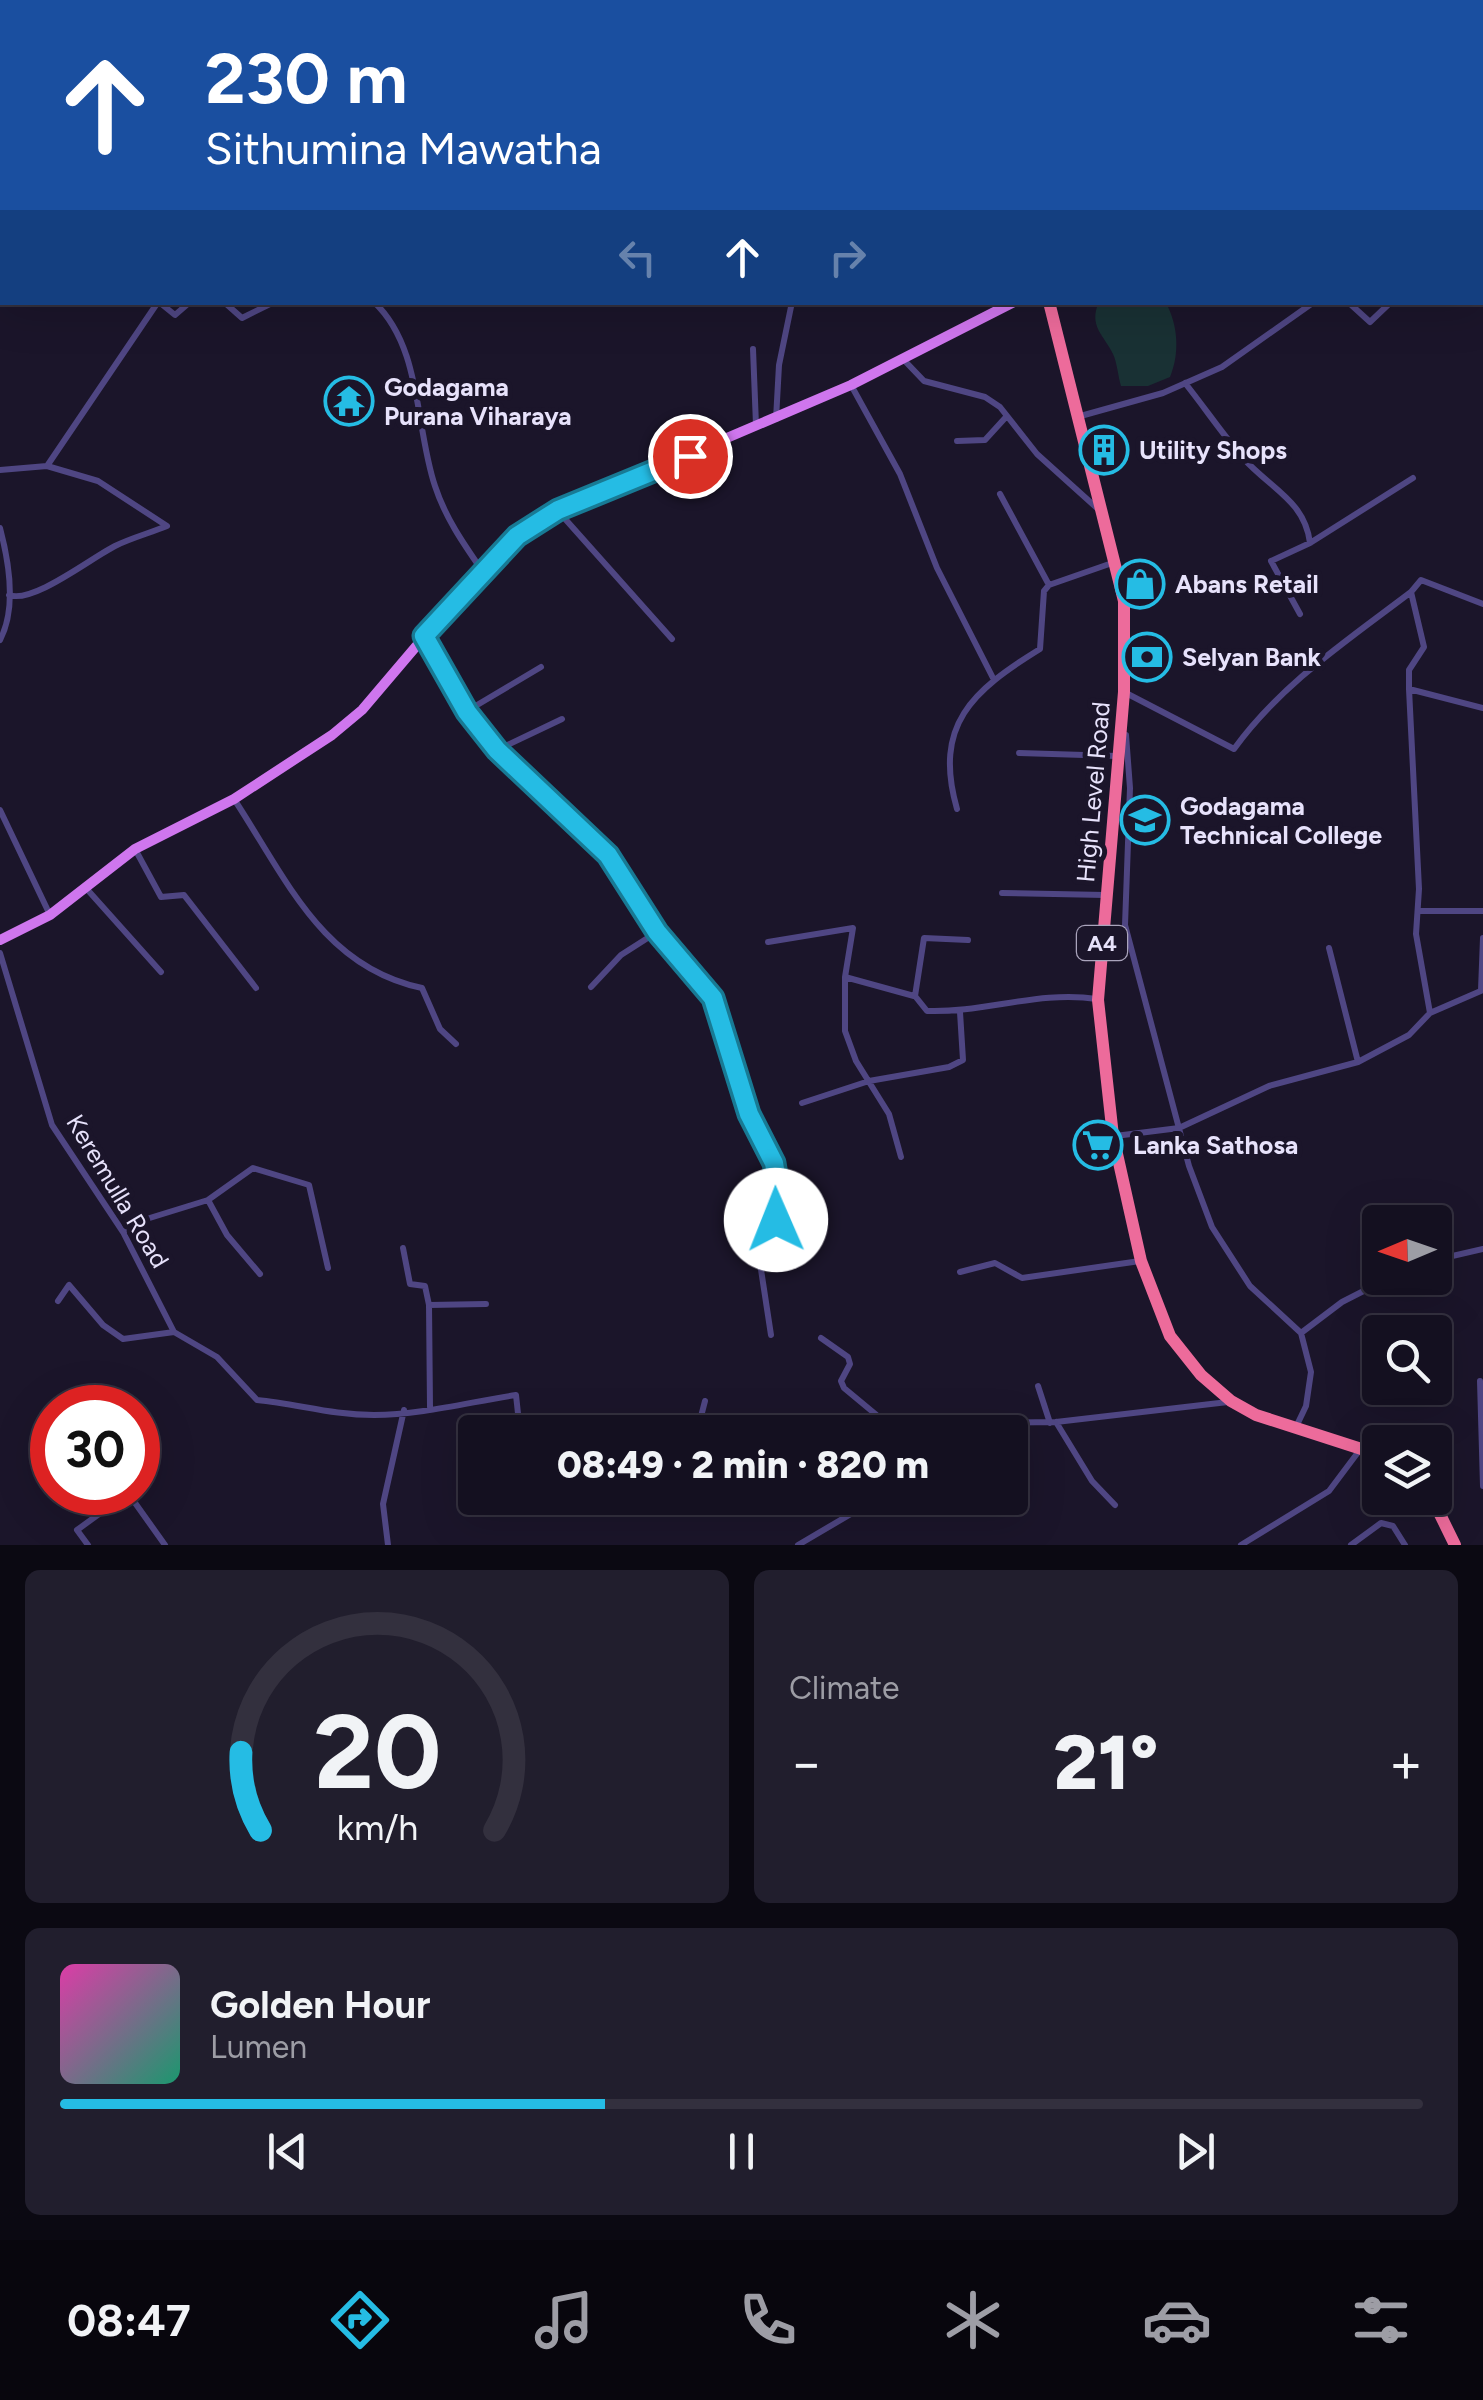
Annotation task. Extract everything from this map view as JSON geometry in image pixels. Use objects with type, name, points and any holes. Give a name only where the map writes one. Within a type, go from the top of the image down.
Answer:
[{"type":"highway","name":"High Level Road","points":[[1050,305],[1099,510],[1116,561],[1126,627],[1124,698],[1098,1000],[1113,1136],[1142,1261],[1170,1336],[1201,1375],[1231,1401],[1295,1428],[1362,1447]]},
{"type":"highway","points":[[1440,1515],[1455,1545]]},
{"type":"main road","points":[[0,940],[50,915],[135,848],[294,764],[362,710],[481,570],[517,536],[558,510],[851,385],[1008,305]]},
{"type":"street","points":[[47,466],[157,305]]},
{"type":"street","points":[[163,305],[175,315],[187,305]]},
{"type":"street","points":[[227,305],[242,318],[268,305]]},
{"type":"street","points":[[377,305],[392,319],[418,400],[434,485],[454,530],[481,570]]},
{"type":"street","points":[[776,419],[773,408],[791,305]]},
{"type":"street","points":[[1076,417],[1185,383],[1222,367],[1310,305]]},
{"type":"street","points":[[1351,305],[1370,322],[1388,305]]},
{"type":"street","points":[[753,349],[756,426]]},
{"type":"street","points":[[903,359],[924,381],[985,397],[1037,454],[1099,510]]},
{"type":"street","points":[[1185,383],[1245,460],[1298,507],[1308,524],[1310,543]]},
{"type":"street","points":[[851,385],[900,474],[938,568],[993,678]]},
{"type":"street","points":[[957,441],[985,440],[1006,417]]},
{"type":"street","points":[[0,470],[8,466],[47,466],[98,481],[167,526],[118,544],[35,593],[16,598],[9,595]]},
{"type":"street","points":[[1300,614],[1270,561],[1310,543],[1413,478]]},
{"type":"street","points":[[1000,494],[1049,585]]},
{"type":"street","points":[[558,510],[672,639]]},
{"type":"street","points":[[0,528],[9,595],[0,640]]},
{"type":"street","points":[[957,810],[949,781],[948,746],[957,722],[993,678],[1040,650],[1044,592],[1049,585],[1116,561]]},
{"type":"street","points":[[1295,1428],[1306,1406],[1311,1372],[1301,1334],[1250,1286],[1212,1227],[1180,1128],[1125,925],[1130,788],[1124,698],[1234,749],[1297,679],[1411,592],[1421,580],[1483,604]]},
{"type":"street","points":[[1411,592],[1424,647],[1408,670],[1416,934],[1430,1013]]},
{"type":"street","points":[[424,636],[467,712],[497,750],[608,855],[657,932],[713,998],[749,1114],[774,1163],[781,1204],[761,1244],[760,1263],[771,1335]]},
{"type":"street","points":[[467,712],[541,667]]},
{"type":"street","points":[[1409,689],[1483,708]]},
{"type":"street","points":[[497,750],[562,719]]},
{"type":"street","points":[[1019,754],[1118,756]]},
{"type":"street","points":[[234,799],[338,950],[368,971],[422,988],[440,1029],[456,1044]]},
{"type":"street","points":[[0,810],[50,915]]},
{"type":"street","points":[[135,848],[161,897],[184,896],[256,988]]},
{"type":"street","points":[[84,886],[161,972]]},
{"type":"street","points":[[1002,893],[1106,896]]},
{"type":"street","points":[[1418,911],[1483,911]]},
{"type":"street","points":[[768,942],[853,928],[845,977],[845,1030],[888,1114],[901,1157]]},
{"type":"street","points":[[592,986],[621,956],[657,932]]},
{"type":"street","points":[[915,996],[924,938],[968,940]]},
{"type":"street","points":[[1113,1136],[1180,1128],[1268,1086],[1358,1062],[1409,1035],[1430,1013],[1482,990],[1483,938]]},
{"type":"street","points":[[1329,948],[1358,1062]]},
{"type":"street","name":"Keremulla Road","points":[[0,952],[52,1125],[123,1232],[174,1332]]},
{"type":"street","points":[[845,977],[915,996],[927,1011],[960,1012],[1047,997],[1098,1000]]},
{"type":"street","points":[[802,1103],[869,1081],[949,1067],[963,1060],[960,1012]]},
{"type":"street","points":[[123,1232],[140,1222],[208,1200],[253,1168],[309,1185],[328,1268]]},
{"type":"street","points":[[208,1200],[227,1235],[260,1274]]},
{"type":"street","points":[[403,1248],[410,1284],[425,1286],[429,1305],[430,1407]]},
{"type":"street","points":[[1452,1256],[1483,1249]]},
{"type":"street","points":[[960,1272],[995,1263],[1022,1278],[1142,1261]]},
{"type":"street","points":[[58,1301],[69,1286],[102,1325],[123,1339],[150,1332],[174,1332],[217,1357],[258,1400],[299,1404],[312,1412],[378,1415],[516,1396],[518,1415]]},
{"type":"street","points":[[1301,1334],[1362,1292]]},
{"type":"street","points":[[429,1305],[486,1304]]},
{"type":"street","points":[[821,1338],[848,1357],[850,1364],[841,1381],[844,1388],[877,1415]]},
{"type":"street","points":[[1483,1384],[1480,1381],[1483,1486]]},
{"type":"street","points":[[1038,1386],[1054,1422],[1092,1481],[1114,1505]]},
{"type":"street","points":[[702,1415],[706,1401]]},
{"type":"street","points":[[1028,1423],[1231,1401]]},
{"type":"street","points":[[388,1545],[383,1504],[404,1410]]},
{"type":"street","points":[[1241,1545],[1329,1491],[1362,1447]]},
{"type":"street","points":[[88,1545],[77,1530],[128,1493],[164,1545]]},
{"type":"street","points":[[798,1545],[849,1515]]},
{"type":"street","points":[[1351,1545],[1381,1524],[1393,1526],[1406,1545]]},
{"type":"green space","points":[[1098,305],[1167,305],[1176,339],[1170,377],[1148,386],[1121,386],[1114,357],[1096,324]]},
{"type":"place","name":"Godagama Purana Viharaya","points":[[349,401]]},
{"type":"place","name":"Utility Shops","points":[[1104,450]]},
{"type":"place","name":"Abans Retail","points":[[1140,584]]},
{"type":"place","name":"Selyan Bank","points":[[1147,657]]},
{"type":"place","name":"Godagama Technical College","points":[[1145,820]]},
{"type":"place","name":"Lanka Sathosa","points":[[1098,1145]]},
{"type":"route","points":[[690,456],[558,510],[517,536],[481,570],[424,636],[467,712],[497,750],[608,855],[657,932],[713,998],[749,1114],[774,1163],[781,1204],[776,1220]]}]
